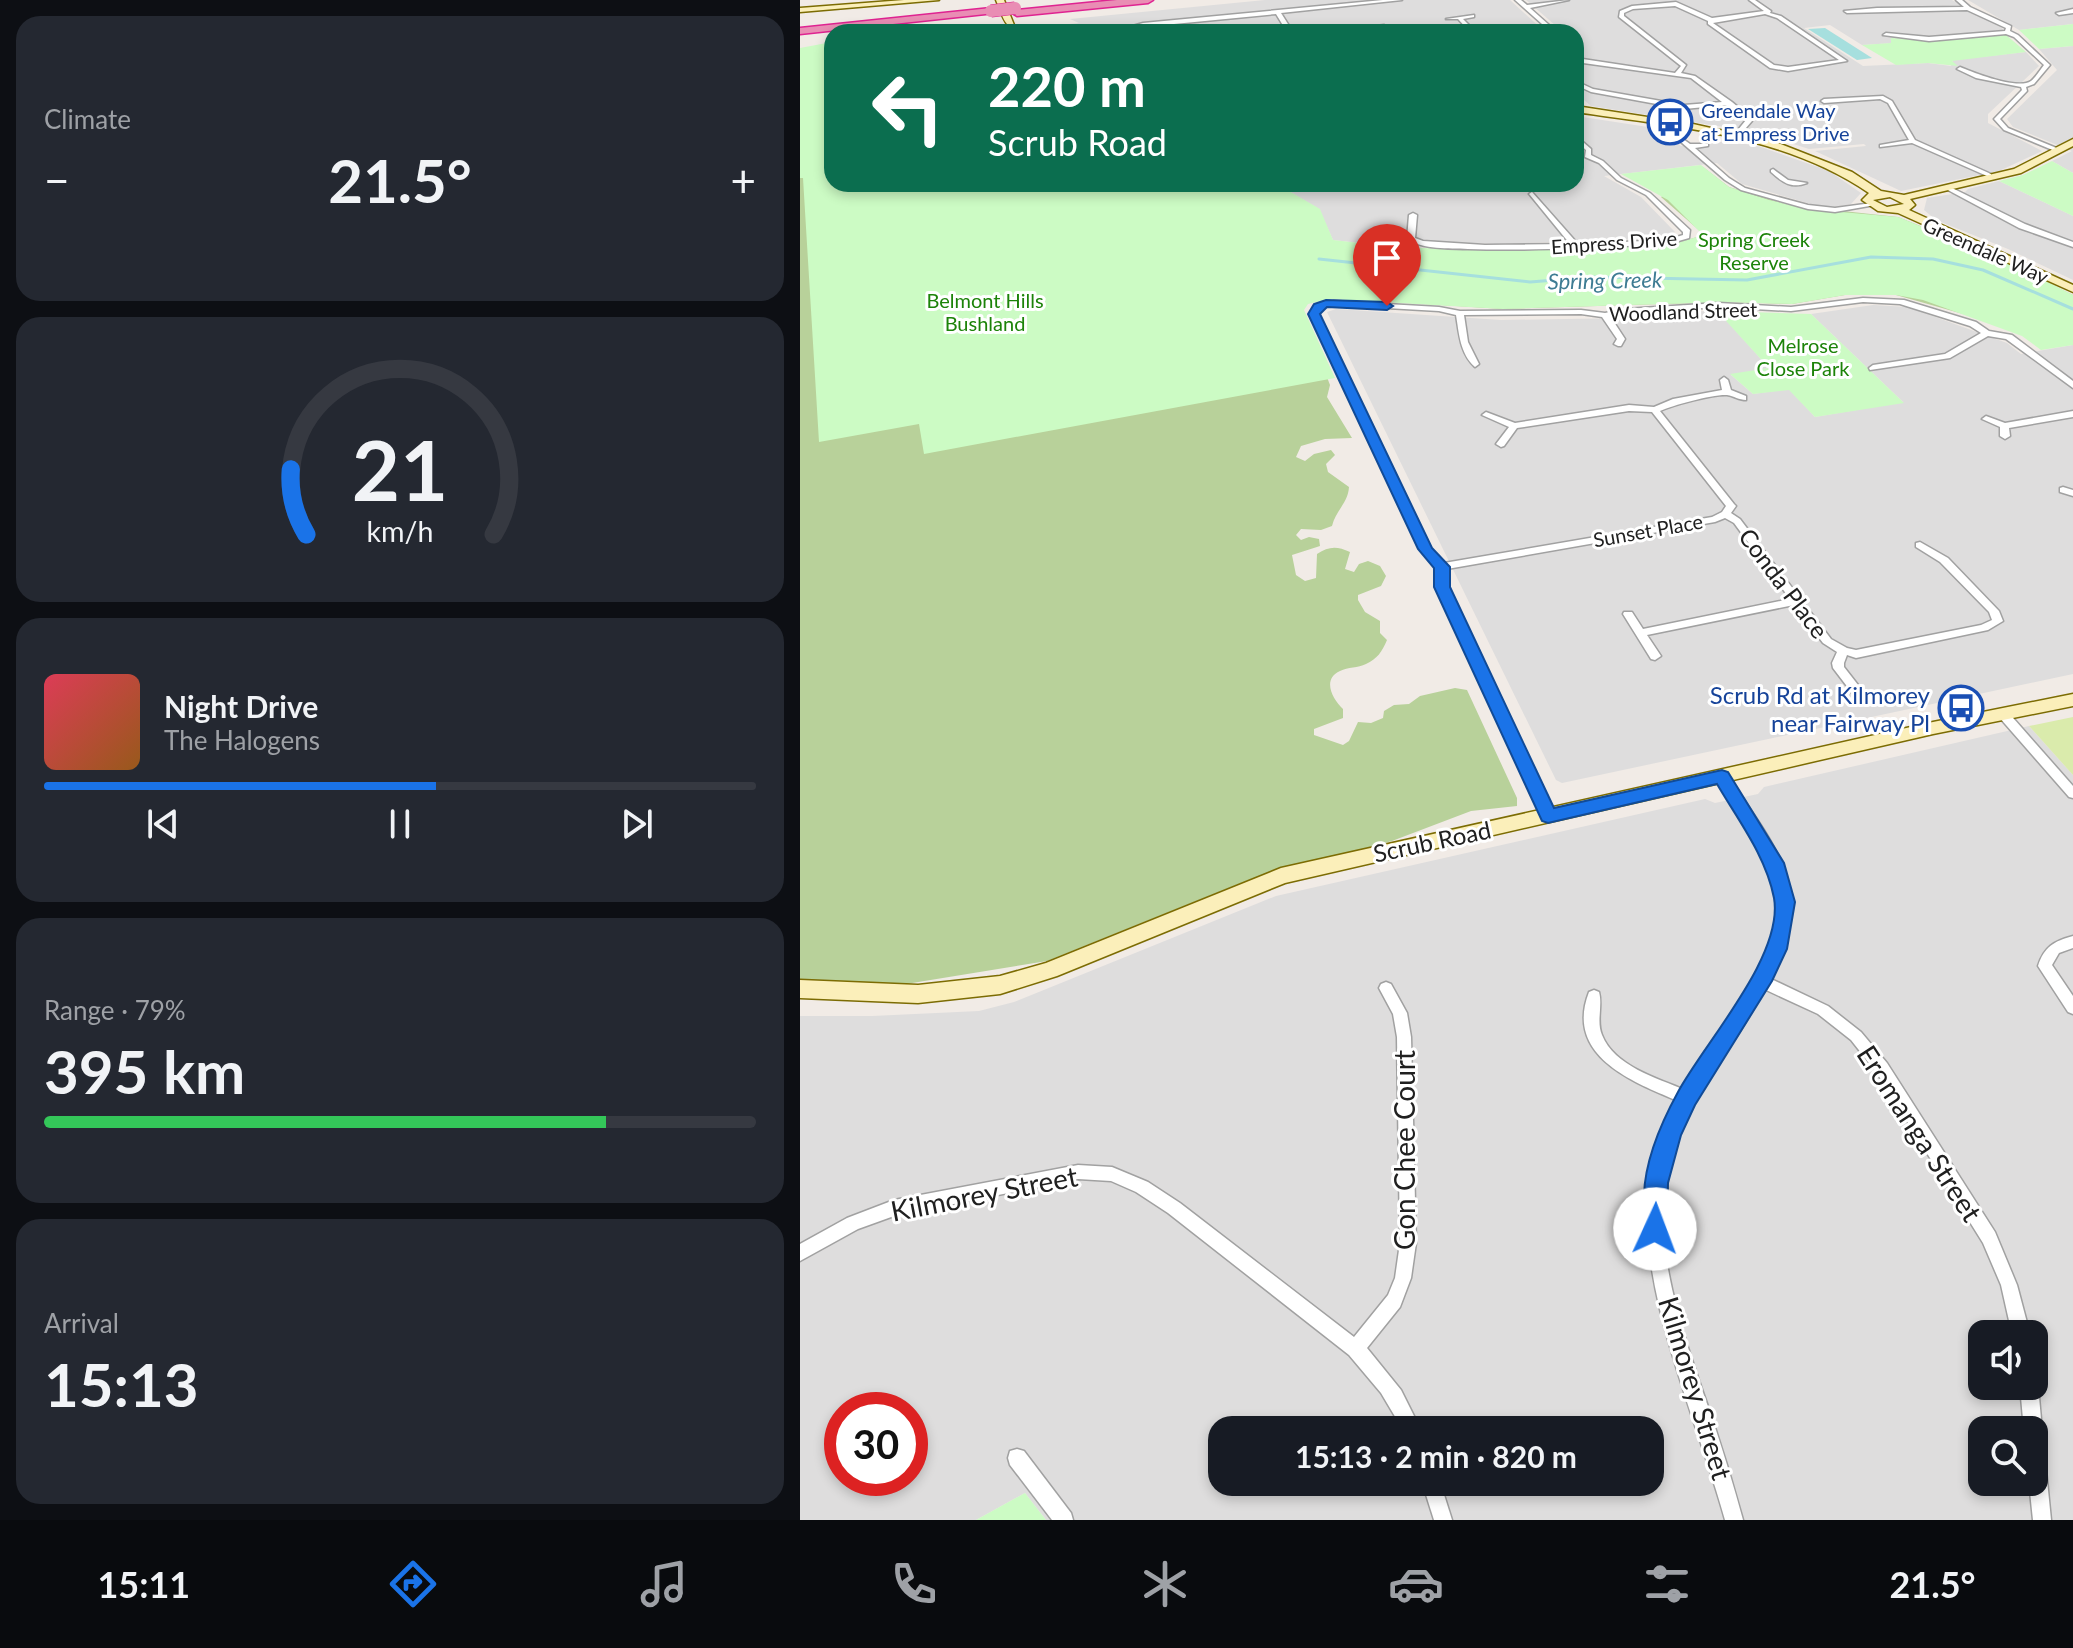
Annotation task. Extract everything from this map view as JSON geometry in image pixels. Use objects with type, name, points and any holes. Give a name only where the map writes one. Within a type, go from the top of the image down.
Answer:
[{"type":"highway","points":[[1016,11],[1103,0]]},
{"type":"highway","points":[[875,24],[1148,0]]},
{"type":"highway","points":[[905,24],[992,13]]},
{"type":"highway","points":[[800,31],[824,29]]},
{"type":"highway","points":[[800,37],[824,34]]},
{"type":"street","points":[[800,10],[935,0]]},
{"type":"street","points":[[1000,0],[1010,24]]},
{"type":"street","points":[[1154,24],[1399,0]]},
{"type":"street","points":[[1518,0],[1545,24]]},
{"type":"street","points":[[1526,7],[1566,0]]},
{"type":"street","points":[[1752,0],[1768,10],[1767,14]]},
{"type":"street","points":[[1959,0],[1968,8],[2009,27],[2007,32]]},
{"type":"street","points":[[1677,74],[1684,66],[1620,14],[1632,8],[1676,4],[1711,20],[1767,14],[1779,17],[1844,61],[1788,69],[1772,67],[1710,23],[1711,20]]},
{"type":"street","points":[[1847,11],[1890,8],[1925,12],[1968,8]]},
{"type":"street","points":[[2059,13],[2073,11]]},
{"type":"street","points":[[1278,13],[1285,24]]},
{"type":"street","points":[[1449,19],[1472,16]]},
{"type":"street","points":[[1459,18],[1465,24]]},
{"type":"street","points":[[1886,35],[1929,39],[2007,32],[2016,36],[2047,65],[2032,83],[2023,86],[1978,77],[1960,69]]},
{"type":"street","points":[[1584,61],[1700,80],[1750,120],[1736,136]]},
{"type":"street","points":[[2023,86],[2025,90],[1998,115],[1999,124],[2057,150]]},
{"type":"street","points":[[1584,87],[1684,107],[1730,103]]},
{"type":"street","points":[[1815,100],[1823,103],[1881,97],[1890,102],[1913,141],[1989,175]]},
{"type":"street","points":[[1584,111],[1778,145],[1822,160],[1854,176],[1878,194],[1902,204]]},
{"type":"street","points":[[1870,142],[1882,148],[1913,141]]},
{"type":"street","points":[[1706,145],[1686,144],[1735,185],[1808,207],[1850,209],[1902,204],[1989,175],[2017,171],[2073,142]]},
{"type":"street","name":"Empress Drive","points":[[1413,215],[1410,237],[1418,243],[1497,248],[1682,239],[1687,232],[1648,194],[1619,179],[1601,162],[1587,156],[1589,150],[1584,145]]},
{"type":"street","points":[[1773,171],[1786,182]]},
{"type":"street","points":[[1766,193],[1786,182],[1804,183]]},
{"type":"street","points":[[1948,188],[2022,226],[2073,245]]},
{"type":"street","points":[[1532,194],[1574,244]]},
{"type":"street","points":[[1872,205],[1868,197],[1878,194]]},
{"type":"street","name":"Greendale Way","points":[[1902,204],[2073,289]]},
{"type":"street","name":"Woodland Street","points":[[1442,567],[1425,549],[1370,436],[1314,314],[1318,306],[1334,303],[1460,313],[1581,312],[1605,315],[1719,305],[1791,309],[1879,300],[1919,305],[1973,324],[1987,333],[2019,342],[2073,385]]},
{"type":"street","points":[[1460,313],[1464,342],[1475,364]]},
{"type":"street","points":[[1605,315],[1621,339],[1618,344]]},
{"type":"street","points":[[1873,368],[1901,360],[1955,354],[1987,333]]},
{"type":"street","points":[[1724,380],[1727,392]]},
{"type":"street","points":[[1486,415],[1514,426],[1629,408],[1655,410],[1673,402],[1727,392],[1743,398]]},
{"type":"street","name":"Sunset Place","points":[[1442,567],[1701,522],[1726,514],[1731,506],[1729,500],[1655,410]]},
{"type":"street","points":[[1986,419],[2004,431],[2073,414]]},
{"type":"street","points":[[1501,444],[1514,426]]},
{"type":"street","name":"Conda Place","points":[[1726,514],[1737,521],[1827,641],[1843,651],[1867,653],[1984,628],[1998,621],[1994,611],[1944,560],[1920,545]]},
{"type":"street","points":[[1442,567],[1442,587],[1548,816]]},
{"type":"street","points":[[1640,633],[1796,601]]},
{"type":"street","points":[[1628,614],[1655,656]]},
{"type":"street","name":"Conda Place","points":[[1843,651],[1839,668],[1863,699]]},
{"type":"street","name":"Scrub Road","points":[[800,989],[918,994],[1000,985],[1050,970],[1281,876],[2073,700]]},
{"type":"street","points":[[2003,714],[2073,794]]},
{"type":"street","name":"Kilmorey Street","points":[[1722,777],[1766,847],[1785,902],[1777,949],[1761,981],[1687,1098],[1669,1135],[1656,1183],[1655,1229],[1667,1297],[1734,1520]]},
{"type":"street","points":[[2073,942],[2056,946],[2048,954],[2045,966],[2073,1008]]},
{"type":"street","name":"Eromanga Street","points":[[1761,981],[1823,1010],[1856,1036],[1882,1068],[1989,1238],[2009,1285],[2018,1320]]},
{"type":"street","name":"Gon Chee Court","points":[[1355,1349],[1394,1301],[1403,1278],[1408,1243],[1404,1037],[1400,1013],[1386,988]]},
{"type":"street","points":[[1594,996],[1590,1011],[1591,1032],[1602,1052],[1630,1072],[1687,1098]]},
{"type":"street","name":"Kilmorey Street","points":[[800,1253],[853,1223],[894,1208],[1078,1172],[1112,1174],[1142,1187],[1174,1208],[1355,1349],[1379,1374],[1406,1416]]},
{"type":"street","points":[[1017,1458],[1064,1520]]},
{"type":"street","points":[[1435,1496],[1443,1520]]},
{"type":"street","points":[[2040,1496],[2042,1520]]},
{"type":"shaded area","points":[[1265,0],[1510,0],[1536,24],[1070,24],[1079,23],[1070,19]]},
{"type":"shaded area","points":[[1526,0],[1952,0],[2000,26],[2010,36],[1862,45],[1830,25],[1804,28],[1863,66],[1928,63],[1951,66],[1953,60],[2026,52],[2039,66],[1988,114],[1988,123],[2042,151],[1999,171],[1901,191],[1815,151],[1866,146],[1864,144],[1809,149],[1756,132],[1591,106],[1584,100],[1584,24],[1554,24]]},
{"type":"shaded area","points":[[1968,0],[2073,0],[2073,24],[2019,30]]},
{"type":"shaded area","points":[[2073,46],[2073,173],[2052,161],[2072,151],[2013,127],[2007,119],[2057,70],[2039,49]]},
{"type":"shaded area","points":[[1584,117],[1661,129],[1681,146],[1731,141],[1761,147],[1829,171],[1861,193],[1851,204],[1836,207],[1814,205],[1742,184],[1717,163],[1604,176],[1641,197],[1675,232],[1649,239],[1496,244],[1398,240],[1396,247],[1333,240],[1319,209],[1290,192],[1584,192]]},
{"type":"shaded area","points":[[1999,181],[2073,216],[2073,280],[1936,220],[1924,210],[1927,198],[1965,192]]},
{"type":"shaded area","points":[[1873,305],[1908,307],[2007,343],[2021,354],[2073,345],[2073,674],[1562,783],[1556,780],[1327,312],[1336,309],[1501,320],[1624,318],[1717,310],[1769,368],[1731,375],[1753,394],[1789,389],[1815,417],[1903,402],[1811,314]]},
{"type":"shaded area","points":[[2029,726],[2073,775],[2073,1520],[1046,1520],[1025,1493],[976,1520],[800,1520],[800,1016],[979,1011],[1014,1002],[1276,896],[1705,799],[1715,803],[1758,794],[1764,787]]},
{"type":"green space","points":[[2073,24],[2073,46],[2039,49],[2019,30]]},
{"type":"green space","points":[[2005,34],[2026,52],[1952,61],[1958,66],[1928,63],[1896,65],[1862,45],[1891,43],[1891,38],[1926,40]]},
{"type":"green space","name":"Belmont Hills Bushland","points":[[824,44],[824,192],[1291,192],[1320,209],[1333,240],[1396,247],[1510,251],[1671,245],[1703,235],[1668,200],[1621,174],[1701,165],[1729,187],[1769,200],[1807,209],[1898,217],[2011,263],[2073,295],[2073,345],[2041,350],[2022,336],[1923,300],[1896,295],[1845,295],[1792,304],[1728,302],[1503,309],[1330,299],[1308,304],[1304,310],[1335,378],[924,454],[919,424],[819,442],[803,178],[800,178],[800,48]]},
{"type":"green space","points":[[2052,161],[2073,173],[2073,216],[1999,181],[2023,175]]},
{"type":"green space","name":"Spring Creek Reserve","points":[[1703,167],[1729,187],[1788,205],[1898,217],[1970,246],[2073,295],[2073,345],[1896,295],[1845,295],[1792,304],[1728,302],[1503,309],[1315,297],[1303,307],[1303,315],[1330,385],[1327,397],[1352,438],[1325,439],[1301,446],[1296,457],[1305,461],[1314,454],[1331,450],[1335,455],[1326,464],[1328,472],[1349,487],[1332,526],[1321,530],[1301,529],[1296,535],[1301,540],[1309,537],[1319,539],[1320,546],[1292,555],[1296,575],[1305,581],[1316,578],[1317,554],[1333,548],[1350,552],[1345,569],[1354,572],[1359,564],[1368,561],[1380,566],[1386,576],[1381,586],[1358,595],[1358,600],[1365,612],[1380,621],[1380,633],[1387,640],[1373,660],[1343,670],[1331,679],[1331,689],[1343,709],[1343,718],[1314,729],[1314,735],[1343,745],[1349,741],[1358,722],[1371,723],[1383,718],[1384,711],[1394,705],[1409,704],[1420,696],[1455,688],[1467,690],[1517,798],[1517,806],[1471,811],[1392,841],[1251,879],[1047,961],[906,984],[800,981],[800,170],[824,180],[824,192],[902,192],[1400,249],[1530,253],[1671,245],[1697,237],[1701,232],[1661,197]]},
{"type":"green space","name":"Melrose Close Park","points":[[1717,311],[1811,314],[1904,403],[1815,417],[1789,390],[1753,394],[1730,374],[1769,368]]},
{"type":"green space","points":[[2073,717],[2073,775],[2029,726]]},
{"type":"green space","points":[[1025,1493],[1046,1520],[976,1520]]},
{"type":"water","points":[[1825,28],[1872,58],[1857,60],[1808,29]]},
{"type":"waterway","name":"Spring Creek","points":[[1319,259],[1530,282],[1593,277],[1747,280],[1871,257],[1933,259],[1983,270],[2073,309]]},
{"type":"place","name":"Greendale Way at Empress Drive","points":[[1670,122]]},
{"type":"place","name":"Scrub Rd at Kilmorey near Fairway Pl","points":[[1961,708]]},
{"type":"route","points":[[1387,306],[1334,303],[1318,306],[1314,314],[1425,549],[1442,567],[1442,587],[1548,816],[1722,777],[1774,863],[1785,902],[1777,949],[1761,981],[1687,1098],[1669,1135],[1656,1183],[1655,1229]]}]
